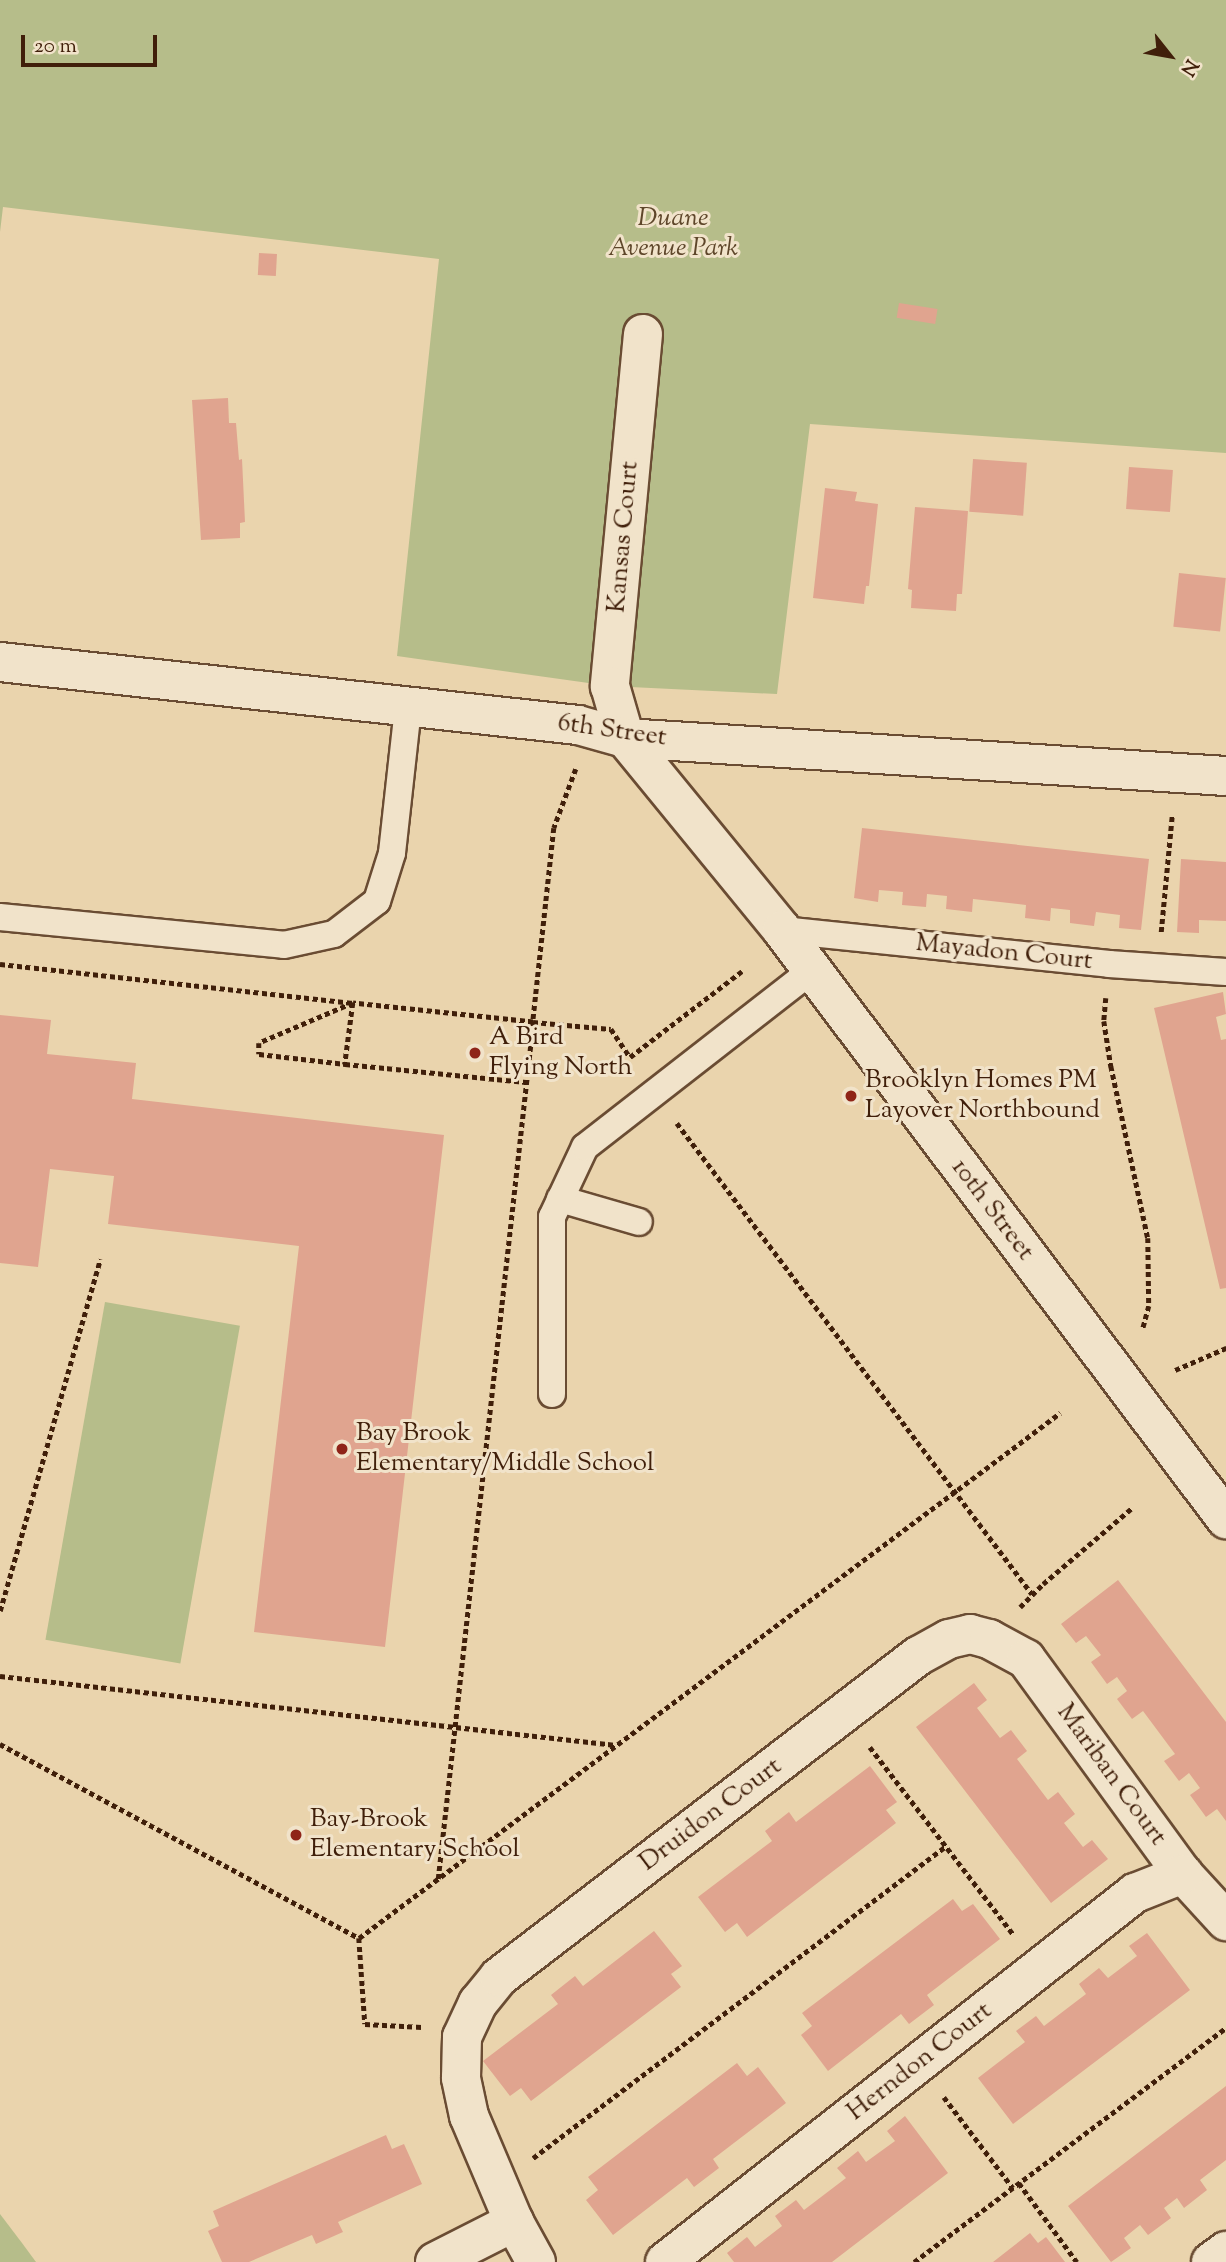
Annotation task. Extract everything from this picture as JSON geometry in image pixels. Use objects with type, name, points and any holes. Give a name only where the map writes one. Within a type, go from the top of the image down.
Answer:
[{"type":"street","name":"Kansas Court","points":[[625,738],[610,686],[643,334]]},
{"type":"street","name":"6th Street","points":[[0,662],[578,725],[625,738],[1226,776]]},
{"type":"street","name":"10th Street","points":[[625,738],[782,930],[1226,1519]]},
{"type":"street","name":"Druidon Court","points":[[497,2185],[469,2116],[461,2078],[462,2037],[478,2003],[499,1977],[918,1656],[949,1639],[970,1634],[989,1639]]},
{"type":"street","name":"Mariban Court","points":[[989,1639],[1026,1659],[1183,1874],[1226,1920]]},
{"type":"street","name":"Herndon Court","points":[[665,2262],[1135,1894],[1183,1874]]},
{"type":"street","points":[[497,2185],[536,2262]]},
{"type":"street","points":[[435,2262],[514,2222]]},
{"type":"street","points":[[1211,2262],[1226,2251]]},
{"type":"lane","points":[[0,917],[117,931],[284,945],[334,934],[377,901],[392,853],[408,706]]},
{"type":"lane","name":"Mayadon Court","points":[[782,930],[1109,964],[1226,972]]},
{"type":"lane","points":[[552,1394],[552,1217],[585,1147],[812,970]]},
{"type":"lane","points":[[560,1199],[639,1222]]},
{"type":"path","points":[[438,1879],[554,828],[576,769]]},
{"type":"path","points":[[1157,967],[1177,773]]},
{"type":"path","points":[[0,964],[611,1029],[636,1064]]},
{"type":"path","points":[[1109,964],[1104,1021],[1148,1238],[1149,1306],[1143,1328]]},
{"type":"path","points":[[629,1056],[742,971]]},
{"type":"path","points":[[345,1064],[353,1003]]},
{"type":"path","points":[[353,1003],[259,1043],[259,1054],[526,1082]]},
{"type":"path","points":[[672,1116],[1032,1594]]},
{"type":"path","points":[[0,1611],[100,1259]]},
{"type":"path","points":[[1175,1370],[1226,1348]]},
{"type":"path","points":[[359,1938],[1060,1413]]},
{"type":"path","points":[[989,1639],[1032,1594],[1132,1508]]},
{"type":"path","points":[[0,1676],[616,1745]]},
{"type":"path","points":[[844,1713],[1039,1969]]},
{"type":"path","points":[[0,1744],[359,1938]]},
{"type":"path","points":[[497,2185],[946,1846]]},
{"type":"path","points":[[359,1938],[365,2024],[415,2026]]},
{"type":"path","points":[[914,2262],[1226,2028]]},
{"type":"path","points":[[918,2063],[1013,2188]]},
{"type":"path","points":[[1019,2183],[1077,2262]]},
{"type":"green space","name":"Duane Avenue Park","points":[[0,0],[1226,0],[1226,453],[810,424],[777,694],[610,686],[397,656],[439,259],[3,207],[0,232]]},
{"type":"green space","points":[[105,1302],[240,1326],[180,1664],[45,1640]]},
{"type":"green space","points":[[0,2214],[22,2243],[36,2262],[0,2262]]},
{"type":"building","points":[[259,253],[277,254],[276,276],[258,275]]},
{"type":"building","points":[[899,303],[938,309],[935,324],[897,318]]},
{"type":"building","points":[[228,398],[229,423],[236,423],[239,460],[242,459],[245,522],[240,523],[240,538],[201,540],[192,400]]},
{"type":"building","points":[[973,459],[1027,463],[1023,516],[969,512]]},
{"type":"building","points":[[1129,467],[1173,470],[1170,512],[1126,509]]},
{"type":"building","points":[[825,488],[857,492],[855,501],[878,504],[869,586],[866,586],[864,604],[813,598]]},
{"type":"building","points":[[915,507],[968,511],[962,594],[957,594],[956,611],[911,608],[912,590],[908,589]]},
{"type":"building","points":[[1179,573],[1226,578],[1220,632],[1173,627]]},
{"type":"building","points":[[862,828],[1149,859],[1141,930],[1119,928],[1120,915],[1096,912],[1094,926],[1070,923],[1070,910],[1051,908],[1050,921],[1025,918],[1026,905],[973,899],[972,912],[946,909],[947,896],[927,894],[926,907],[902,905],[903,892],[879,890],[878,902],[854,898]]},
{"type":"building","points":[[1181,859],[1226,862],[1226,921],[1199,920],[1199,933],[1177,932]]},
{"type":"building","points":[[1223,992],[1226,1014],[1216,1017],[1221,1040],[1226,1039],[1226,1288],[1220,1289],[1154,1008]]},
{"type":"building","name":"Bay Brook Elementary/Middle School","points":[[0,1015],[51,1020],[47,1054],[136,1063],[132,1099],[444,1135],[385,1647],[254,1632],[299,1246],[108,1224],[114,1176],[50,1169],[38,1267],[0,1263]]},
{"type":"building","points":[[1118,1580],[1226,1722],[1226,1821],[1217,1809],[1206,1817],[1190,1795],[1200,1788],[1189,1773],[1179,1781],[1164,1761],[1175,1754],[1143,1711],[1132,1719],[1117,1699],[1127,1691],[1117,1677],[1107,1684],[1091,1662],[1101,1655],[1086,1636],[1076,1643],[1061,1624]]},
{"type":"building","points":[[974,1683],[987,1700],[977,1708],[1000,1738],[1011,1730],[1027,1751],[1017,1759],[1048,1800],[1058,1792],[1075,1814],[1064,1823],[1083,1847],[1092,1840],[1108,1859],[1051,1903],[916,1727]]},
{"type":"building","points":[[870,1766],[897,1802],[886,1810],[896,1823],[747,1937],[737,1923],[725,1932],[698,1897],[772,1841],[765,1831],[789,1812],[796,1822]]},
{"type":"building","points":[[953,1899],[962,1911],[973,1904],[1000,1939],[927,1995],[934,2005],[909,2024],[901,2014],[828,2071],[801,2035],[812,2026],[802,2013]]},
{"type":"building","points":[[654,1931],[682,1966],[671,1974],[681,1987],[531,2101],[521,2088],[510,2096],[483,2061],[558,2004],[551,1995],[575,1976],[583,1986]]},
{"type":"building","points":[[1147,1933],[1190,1990],[1013,2124],[978,2078],[1025,2042],[1016,2031],[1036,2016],[1044,2026],[1086,1994],[1079,1984],[1099,1968],[1108,1978],[1137,1956],[1129,1946]]},
{"type":"building","points":[[737,2063],[747,2076],[758,2067],[786,2103],[713,2159],[719,2168],[694,2187],[687,2178],[613,2235],[586,2200],[598,2190],[588,2177]]},
{"type":"building","points":[[1226,2086],[1226,2160],[1200,2180],[1207,2190],[1184,2208],[1177,2198],[1164,2208],[1171,2218],[1148,2235],[1140,2225],[1124,2238],[1131,2248],[1111,2262],[1068,2206]]},
{"type":"building","points":[[905,2116],[948,2173],[832,2262],[734,2262],[727,2253],[747,2237],[755,2247],[782,2226],[775,2216],[796,2200],[804,2210],[846,2178],[837,2168],[858,2151],[866,2162],[895,2141],[887,2131]]},
{"type":"building","points":[[386,2135],[392,2149],[404,2144],[422,2184],[338,2222],[343,2232],[316,2244],[312,2235],[249,2262],[222,2262],[208,2231],[219,2226],[213,2211]]},
{"type":"building","points":[[1030,2233],[1038,2243],[1046,2237],[1065,2262],[993,2262]]},
{"type":"place","name":"A Bird Flying North","points":[[475,1053]]},
{"type":"place","name":"Brooklyn Homes PM Layover Northbound","points":[[851,1096]]},
{"type":"place","name":"Bay Brook Elementary/Middle School","points":[[342,1449]]},
{"type":"place","name":"Bay-Brook Elementary School","points":[[296,1835]]}]
